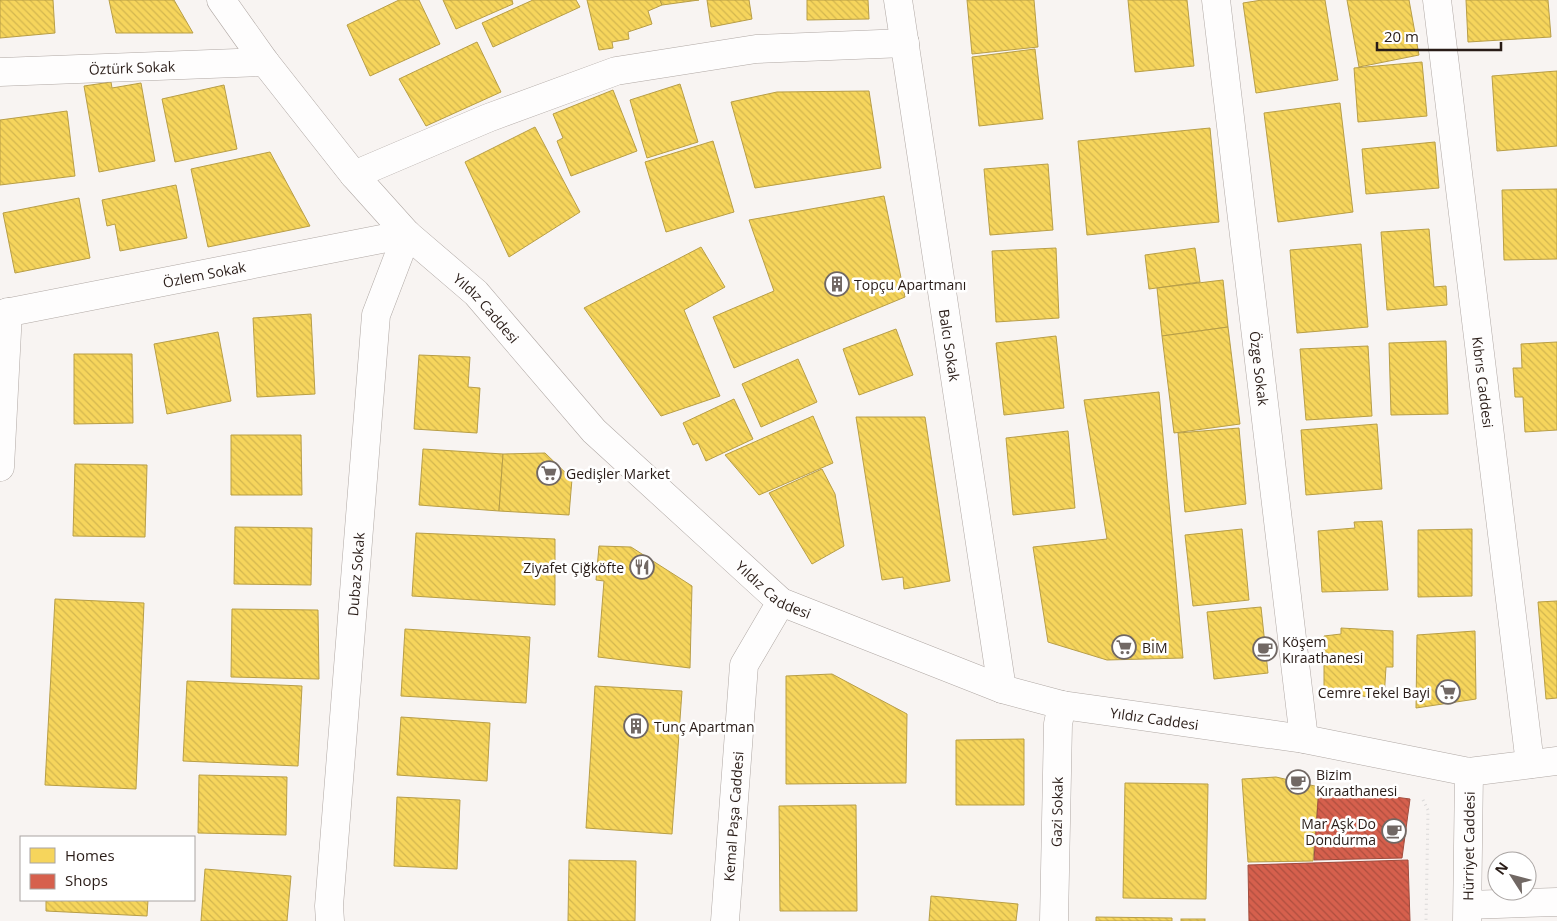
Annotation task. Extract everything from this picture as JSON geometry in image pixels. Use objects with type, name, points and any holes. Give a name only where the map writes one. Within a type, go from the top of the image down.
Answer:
[{"type":"street","name":"Yıldız Caddesi","points":[[221,0],[265,62],[354,175],[407,234],[476,293],[594,431],[781,602],[1002,689],[1062,705],[1304,738],[1468,772],[1557,761]]},
{"type":"street","name":"Balcı Sokak","points":[[898,0],[1002,689]]},
{"type":"street","name":"Özge Sokak","points":[[1216,0],[1304,738]]},
{"type":"street","name":"Kıbrıs Caddesi","points":[[1438,0],[1530,764]]},
{"type":"street","points":[[354,175],[488,118],[616,72],[756,49],[904,43]]},
{"type":"street","name":"Öztürk Sokak","points":[[0,72],[265,62]]},
{"type":"street","name":"Özlem Sokak","points":[[4,313],[407,234]]},
{"type":"street","name":"Dubaz Sokak","points":[[330,921],[330,896],[376,315],[407,234]]},
{"type":"street","points":[[0,467],[4,313]]},
{"type":"street","name":"Kemal Paşa Caddesi","points":[[725,921],[744,665],[781,602]]},
{"type":"street","name":"Gazi Sokak","points":[[1054,921],[1058,724],[1062,705]]},
{"type":"street","name":"Hürriyet Caddesi","points":[[1468,772],[1468,913]]},
{"type":"street","points":[[1468,913],[1557,902]]},
{"type":"path","points":[[1420,795],[1428,810],[1426,921]]},
{"type":"building: Homes","points":[[0,0],[53,0],[55,33],[0,38]]},
{"type":"building: Homes","points":[[109,0],[174,0],[193,33],[116,33]]},
{"type":"building: Homes","points":[[399,0],[419,0],[440,44],[370,76],[347,25]]},
{"type":"building: Homes","points":[[443,0],[512,0],[513,4],[456,29]]},
{"type":"building: Homes","points":[[533,0],[576,0],[580,7],[493,47],[482,23]]},
{"type":"building: Homes","points":[[587,0],[660,0],[662,5],[648,11],[652,24],[628,32],[629,39],[612,42],[613,48],[599,50]]},
{"type":"building: Homes","points":[[660,0],[699,0],[662,5]]},
{"type":"building: Homes","points":[[707,0],[749,0],[752,19],[711,27]]},
{"type":"building: Homes","points":[[807,0],[868,0],[869,19],[807,20]]},
{"type":"building: Homes","points":[[967,0],[1034,0],[1038,47],[972,54]]},
{"type":"building: Homes","points":[[1128,0],[1187,0],[1194,66],[1135,72]]},
{"type":"building: Homes","points":[[1262,0],[1325,0],[1338,80],[1256,93],[1243,3]]},
{"type":"building: Homes","points":[[1347,0],[1409,0],[1419,55],[1359,67]]},
{"type":"building: Homes","points":[[1466,0],[1548,0],[1551,37],[1468,42]]},
{"type":"building: Homes","points":[[477,42],[501,92],[426,126],[399,79]]},
{"type":"building: Homes","points":[[1035,49],[1043,119],[979,126],[972,57]]},
{"type":"building: Homes","points":[[1422,62],[1427,116],[1358,122],[1354,68]]},
{"type":"building: Homes","points":[[1557,71],[1557,146],[1497,151],[1492,76]]},
{"type":"building: Homes","points":[[111,82],[112,88],[141,83],[155,161],[99,172],[84,86]]},
{"type":"building: Homes","points":[[680,84],[698,142],[647,158],[630,100]]},
{"type":"building: Homes","points":[[224,85],[237,149],[175,162],[162,99]]},
{"type":"building: Homes","points":[[613,90],[637,151],[571,176],[557,141],[563,138],[553,114]]},
{"type":"building: Homes","points":[[869,91],[881,168],[755,188],[731,102],[777,92]]},
{"type":"building: Homes","points":[[1340,103],[1353,212],[1278,222],[1264,113]]},
{"type":"building: Homes","points":[[67,111],[75,176],[0,185],[0,120]]},
{"type":"building: Homes","points":[[535,127],[580,212],[509,257],[465,162]]},
{"type":"building: Homes","points":[[1210,128],[1219,222],[1087,235],[1078,141]]},
{"type":"building: Homes","points":[[713,141],[734,212],[666,232],[645,162]]},
{"type":"building: Homes","points":[[1435,142],[1439,188],[1366,194],[1362,149]]},
{"type":"building: Homes","points":[[270,152],[310,226],[208,247],[191,169]]},
{"type":"building: Homes","points":[[1048,164],[1053,230],[990,235],[984,169]]},
{"type":"building: Homes","points":[[176,185],[187,238],[120,251],[115,224],[107,226],[102,200]]},
{"type":"building: Homes","points":[[1557,189],[1557,259],[1504,260],[1502,190]]},
{"type":"building: Homes","name":"Topçu Apartmanı","points":[[884,196],[905,297],[734,368],[713,317],[774,291],[749,220]]},
{"type":"building: Homes","points":[[79,198],[90,258],[15,273],[3,213]]},
{"type":"building: Homes","points":[[1429,229],[1434,287],[1446,286],[1447,305],[1387,310],[1381,232]]},
{"type":"building: Homes","points":[[1361,244],[1368,327],[1297,333],[1290,250]]},
{"type":"building: Homes","points":[[701,247],[725,287],[684,310],[720,396],[661,416],[584,308]]},
{"type":"building: Homes","points":[[1056,248],[1059,318],[996,322],[992,251]]},
{"type":"building: Homes","points":[[1195,248],[1200,282],[1149,289],[1145,255]]},
{"type":"building: Homes","points":[[1223,280],[1228,327],[1162,336],[1157,288]]},
{"type":"building: Homes","points":[[311,314],[315,394],[257,397],[253,318]]},
{"type":"building: Homes","points":[[1228,327],[1240,424],[1174,433],[1162,336]]},
{"type":"building: Homes","points":[[896,329],[913,375],[859,395],[843,349]]},
{"type":"building: Homes","points":[[218,332],[231,401],[167,414],[154,344]]},
{"type":"building: Homes","points":[[1056,336],[1064,408],[1004,415],[996,343]]},
{"type":"building: Homes","points":[[1446,341],[1448,414],[1391,415],[1389,343]]},
{"type":"building: Homes","points":[[1557,342],[1557,430],[1525,432],[1523,397],[1515,397],[1513,368],[1522,368],[1521,344]]},
{"type":"building: Homes","points":[[1368,346],[1372,416],[1306,420],[1300,349]]},
{"type":"building: Homes","points":[[74,354],[132,354],[133,423],[74,424]]},
{"type":"building: Homes","points":[[419,355],[470,357],[468,387],[480,388],[477,433],[414,429]]},
{"type":"building: Homes","points":[[798,359],[817,402],[761,427],[742,384]]},
{"type":"building: Homes","points":[[1159,392],[1183,658],[1107,660],[1048,642],[1033,547],[1107,539],[1084,400]]},
{"type":"building: Homes","points":[[734,399],[753,439],[706,461],[698,443],[693,445],[683,423]]},
{"type":"building: Homes","points":[[813,416],[833,463],[759,495],[725,455]]},
{"type":"building: Homes","points":[[856,417],[925,417],[950,581],[904,589],[903,577],[882,580]]},
{"type":"building: Homes","points":[[1377,424],[1382,489],[1306,495],[1301,430]]},
{"type":"building: Homes","points":[[1239,428],[1246,504],[1185,512],[1178,433]]},
{"type":"building: Homes","points":[[1068,431],[1075,508],[1013,515],[1006,438]]},
{"type":"building: Homes","points":[[231,435],[301,435],[302,495],[231,495]]},
{"type":"building: Homes","points":[[423,449],[503,454],[499,511],[419,505]]},
{"type":"building: Homes","points":[[545,453],[572,479],[569,515],[499,511],[503,454]]},
{"type":"building: Homes","points":[[75,464],[147,465],[145,537],[73,536]]},
{"type":"building: Homes","points":[[822,469],[835,494],[844,546],[812,564],[769,493]]},
{"type":"building: Homes","points":[[1382,521],[1388,590],[1322,592],[1318,531],[1355,528],[1354,522]]},
{"type":"building: Homes","points":[[235,527],[312,528],[311,585],[234,584]]},
{"type":"building: Homes","points":[[1242,529],[1249,600],[1193,606],[1185,535]]},
{"type":"building: Homes","points":[[1472,529],[1472,596],[1418,597],[1418,530]]},
{"type":"building: Homes","points":[[416,533],[555,539],[555,605],[412,596]]},
{"type":"building: Homes","points":[[599,546],[631,547],[692,586],[690,668],[598,657],[604,581],[596,580]]},
{"type":"building: Homes","points":[[55,599],[144,603],[136,789],[45,785]]},
{"type":"building: Homes","points":[[1557,601],[1557,698],[1546,699],[1538,602]]},
{"type":"building: Homes","points":[[1261,607],[1268,673],[1214,679],[1207,612]]},
{"type":"building: Homes","points":[[232,609],[318,610],[319,679],[231,677]]},
{"type":"building: Homes","points":[[1341,628],[1393,631],[1393,667],[1386,667],[1384,699],[1324,691],[1324,636],[1341,634]]},
{"type":"building: Homes","points":[[405,629],[530,637],[526,703],[401,696]]},
{"type":"building: Homes","points":[[1475,631],[1476,699],[1416,708],[1417,635]]},
{"type":"building: Homes","points":[[832,674],[907,714],[906,783],[786,784],[786,676]]},
{"type":"building: Homes","points":[[187,681],[302,686],[298,766],[183,761]]},
{"type":"building: Homes","name":"Tunç Apartman","points":[[595,686],[682,691],[672,834],[586,828]]},
{"type":"building: Homes","points":[[401,717],[490,723],[487,781],[397,775]]},
{"type":"building: Homes","points":[[1024,739],[1024,805],[956,805],[956,740]]},
{"type":"building: Homes","points":[[199,775],[287,777],[286,835],[198,833]]},
{"type":"building: Homes","points":[[1276,777],[1319,787],[1313,861],[1248,862],[1242,779]]},
{"type":"building: Homes","points":[[1125,783],[1208,784],[1206,899],[1123,898]]},
{"type":"building: Homes","points":[[397,797],[460,800],[457,869],[394,866]]},
{"type":"building: Homes","points":[[856,805],[857,911],[780,911],[779,806]]},
{"type":"building: Homes","points":[[569,860],[636,861],[635,921],[568,921]]},
{"type":"building: Homes","points":[[205,869],[291,876],[287,921],[201,921]]},
{"type":"building: Homes","points":[[931,896],[1018,904],[1016,921],[929,921]]},
{"type":"building: Homes","points":[[46,901],[148,901],[147,916],[46,911]]},
{"type":"building: Homes","points":[[1096,917],[1172,918],[1172,921],[1096,921]]},
{"type":"building: Homes","points":[[1181,919],[1205,919],[1205,921],[1181,921]]},
{"type":"building: Shops","points":[[1319,787],[1410,799],[1402,858],[1314,860]]},
{"type":"building: Shops","points":[[1408,860],[1410,921],[1249,921],[1248,865]]},
{"type":"place","name":"Topçu Apartmanı","points":[[837,284]]},
{"type":"place","name":"Gedişler Market","points":[[549,473]]},
{"type":"place","name":"Ziyafet Çiğköfte","points":[[642,567]]},
{"type":"place","name":"BİM","points":[[1124,647]]},
{"type":"place","name":"Köşem Kıraathanesi","points":[[1265,649]]},
{"type":"place","name":"Cemre Tekel Bayi","points":[[1448,692]]},
{"type":"place","name":"Tunç Apartman","points":[[636,726]]},
{"type":"place","name":"Bizim Kıraathanesi","points":[[1298,782]]},
{"type":"place","name":"Mar Aşk Do Dondurma","points":[[1394,831]]}]
